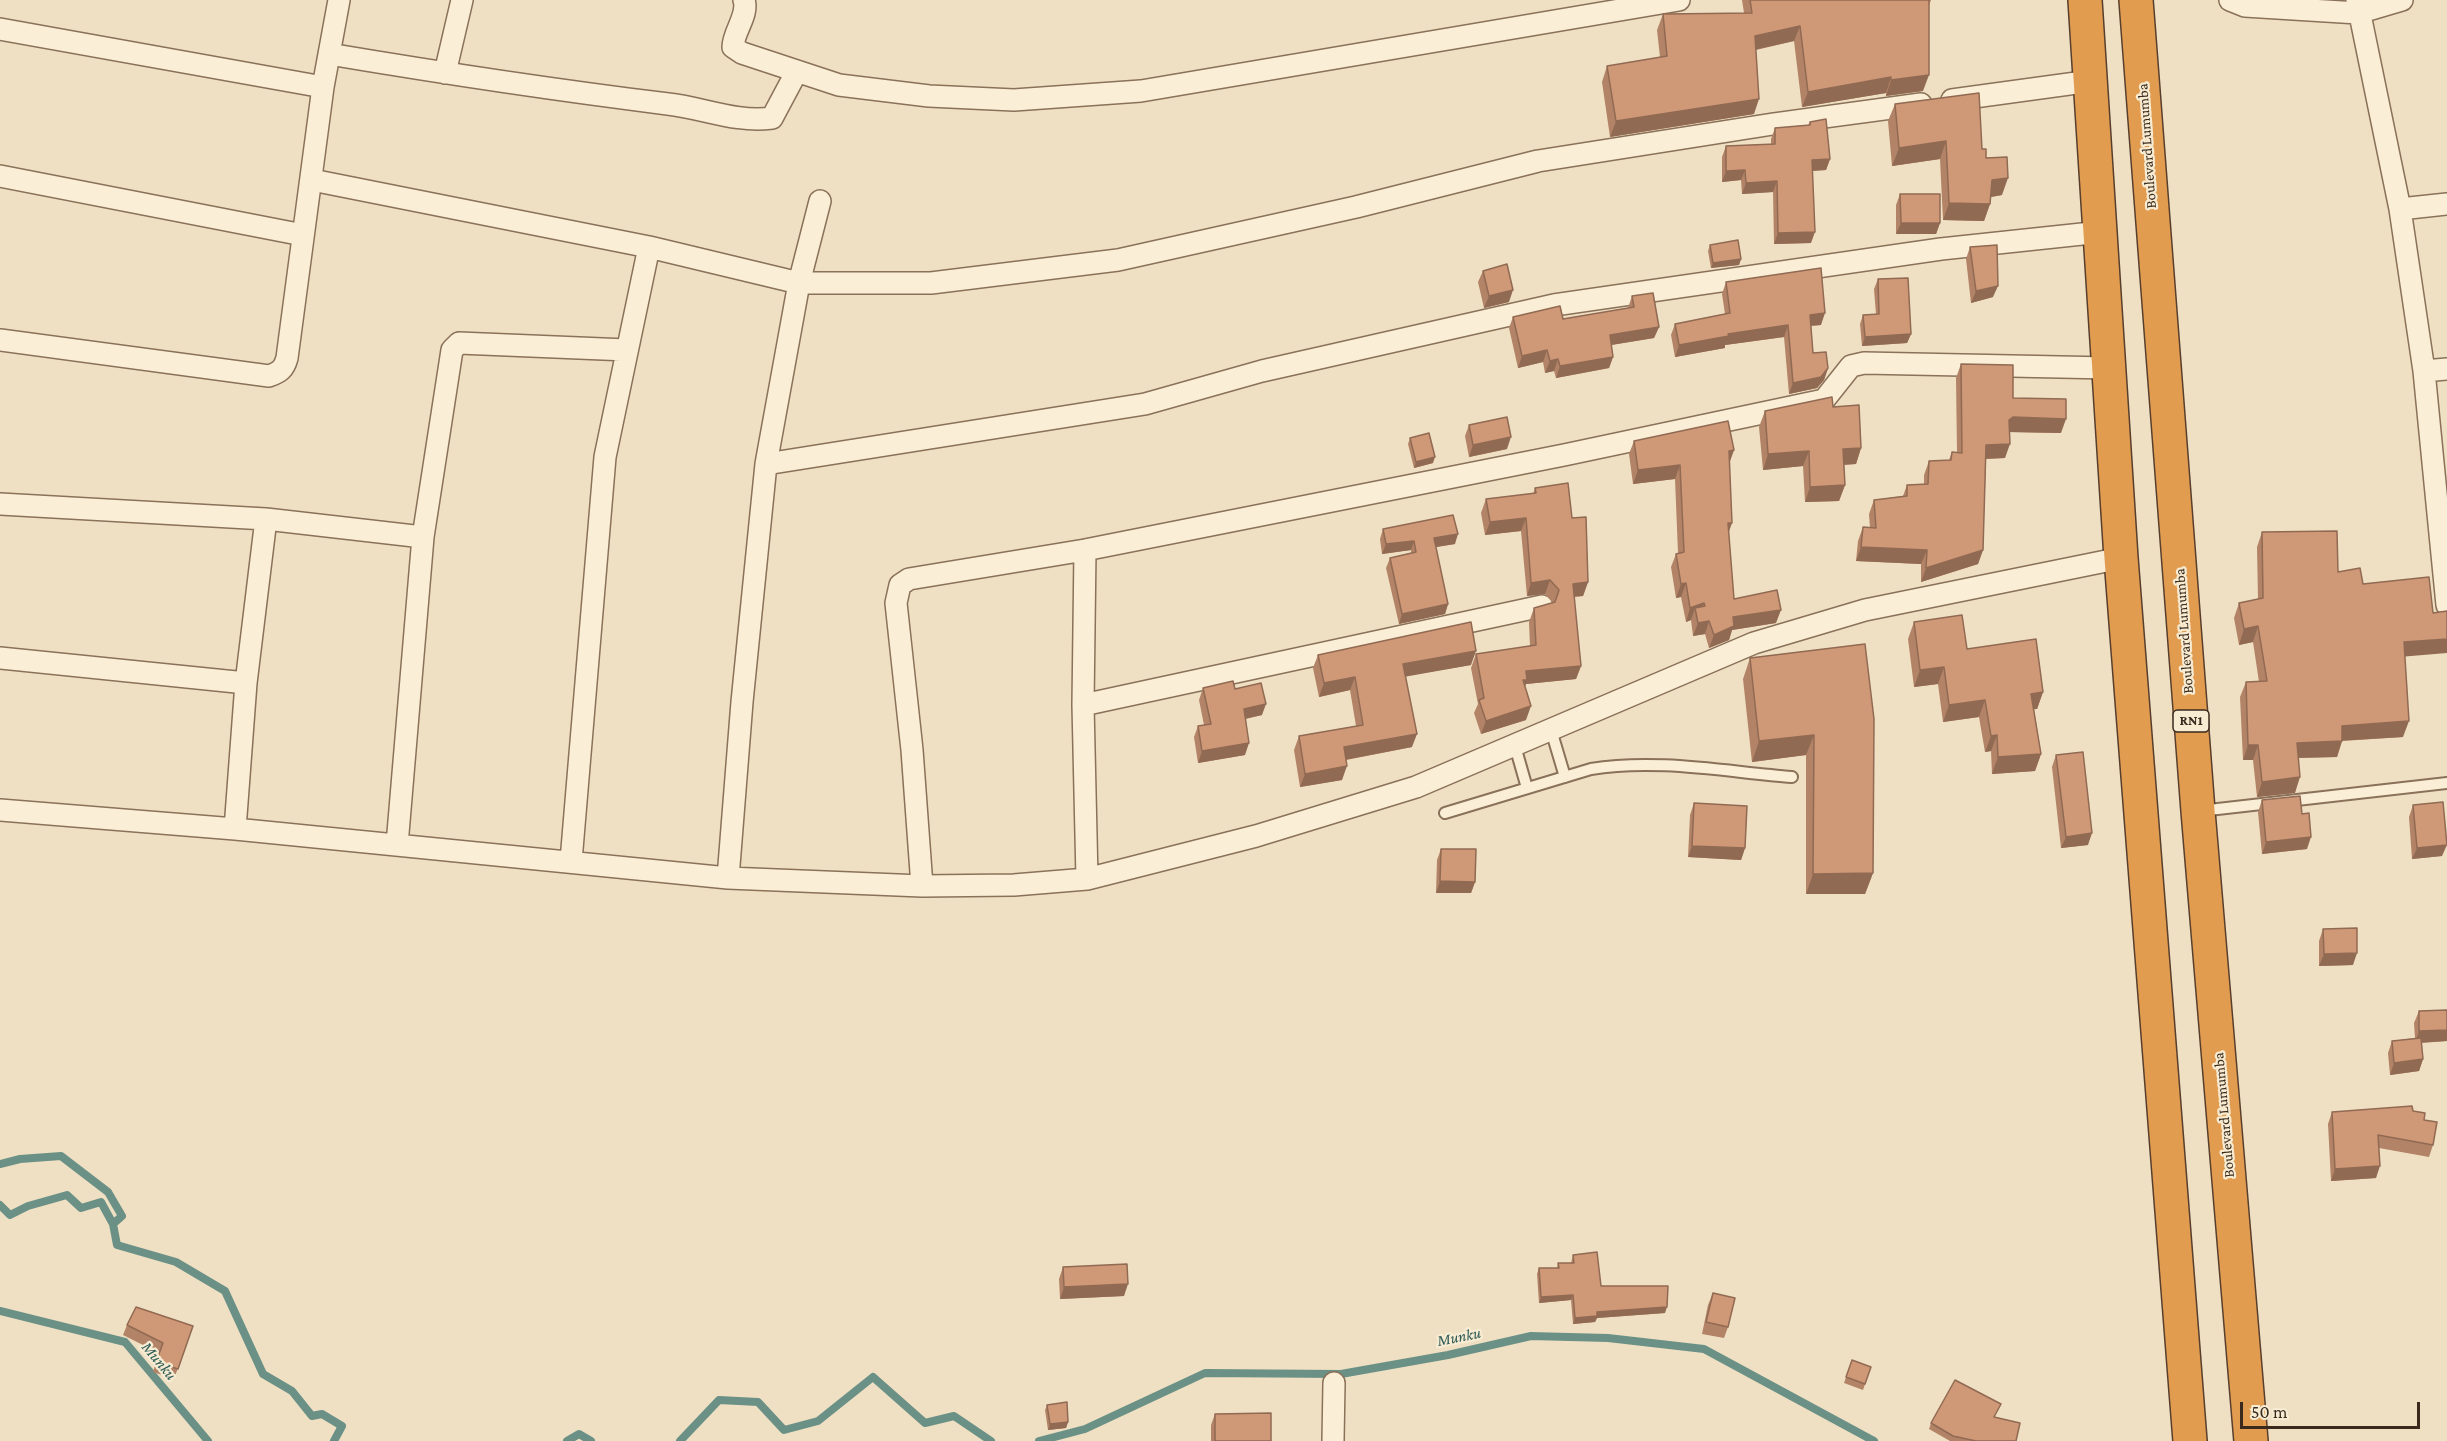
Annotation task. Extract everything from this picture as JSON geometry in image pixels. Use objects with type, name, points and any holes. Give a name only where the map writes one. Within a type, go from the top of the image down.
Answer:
[{"type":"highway","points":[[2085,0],[2121,558],[2190,1441]]},
{"type":"highway","name":"Boulevard Lumumba","points":[[2136,0],[2198,811],[2251,1441]]},
{"type":"street","points":[[0,340],[269,376],[285,366],[323,87],[339,0]]},
{"type":"street","points":[[445,74],[462,0]]},
{"type":"street","points":[[744,0],[745,8],[734,47],[737,51],[839,86],[929,96],[1014,100],[1141,91],[1679,0]]},
{"type":"street","points":[[2230,0],[2245,6],[2358,6],[2402,0]]},
{"type":"street","points":[[2358,6],[2400,209],[2424,371],[2444,535],[2447,605]]},
{"type":"street","points":[[0,29],[323,87]]},
{"type":"street","points":[[329,54],[506,84],[683,106],[740,119],[756,120],[772,118],[797,71]]},
{"type":"street","points":[[312,180],[649,247],[799,283],[931,283],[1118,260],[1356,207],[1538,161],[1773,123],[2091,81]]},
{"type":"street","points":[[0,176],[303,235]]},
{"type":"street","points":[[728,878],[742,702],[766,464],[799,283],[820,201]]},
{"type":"street","points":[[2400,209],[2447,204]]},
{"type":"street","points":[[766,464],[1145,404],[1262,371],[1554,304],[1929,250],[2101,232]]},
{"type":"street","points":[[571,861],[605,457],[649,247]]},
{"type":"street","points":[[398,845],[423,537],[449,358],[459,343],[627,350]]},
{"type":"street","points":[[922,886],[912,750],[896,603],[900,585],[909,579],[1085,550],[1564,455],[1824,400],[1851,366],[1864,363],[2109,368]]},
{"type":"street","points":[[2424,371],[2447,369]]},
{"type":"street","points":[[0,504],[266,519],[423,537]]},
{"type":"street","points":[[234,829],[246,683],[266,519]]},
{"type":"street","points":[[1085,550],[1083,705],[1087,879]]},
{"type":"street","points":[[0,810],[234,829],[728,878],[922,886],[1014,885],[1087,879],[1256,836],[1416,787],[1766,640],[1865,610],[2121,558]]},
{"type":"street","points":[[1083,705],[1542,606]]},
{"type":"street","points":[[0,658],[246,683]]},
{"type":"street","points":[[1333,1441],[1334,1383]]},
{"type":"lane","points":[[1551,730],[1565,777]]},
{"type":"lane","points":[[1515,746],[1527,788]]},
{"type":"lane","points":[[1445,813],[1610,766],[1648,766],[1792,777]]},
{"type":"lane","points":[[2198,811],[2447,783]]},
{"type":"building","points":[[1750,0],[1929,0],[1929,75],[1891,80],[1891,77],[1808,92],[1800,26],[1755,36],[1759,99],[1616,121],[1607,66],[1667,56],[1663,14],[1752,13]]},
{"type":"building","points":[[1979,93],[1982,149],[1986,149],[1986,158],[2007,157],[2008,178],[1992,180],[1990,204],[1949,203],[1946,141],[1899,148],[1895,104]]},
{"type":"building","points":[[1826,119],[1830,159],[1812,160],[1815,232],[1778,233],[1777,181],[1746,183],[1745,170],[1726,171],[1726,146],[1775,144],[1775,128],[1810,125],[1810,122]]},
{"type":"building","points":[[1900,194],[1940,194],[1940,223],[1901,223]]},
{"type":"building","points":[[1738,240],[1741,259],[1713,263],[1710,245]]},
{"type":"building","points":[[1997,245],[1998,286],[1976,291],[1970,247]]},
{"type":"building","points":[[1507,264],[1513,290],[1489,296],[1483,271]]},
{"type":"building","points":[[1821,268],[1825,313],[1810,315],[1813,353],[1826,352],[1828,368],[1821,377],[1793,383],[1788,325],[1728,334],[1729,336],[1679,345],[1675,324],[1730,313],[1726,282]]},
{"type":"building","points":[[1908,278],[1911,334],[1865,337],[1863,315],[1879,314],[1878,279]]},
{"type":"building","points":[[1653,293],[1659,327],[1610,335],[1613,357],[1560,366],[1558,359],[1550,361],[1547,350],[1522,356],[1513,317],[1560,306],[1563,319],[1634,307],[1632,296]]},
{"type":"building","points":[[1961,364],[2013,365],[2013,398],[2066,399],[2066,419],[2013,417],[2009,420],[2010,444],[1986,445],[1983,550],[1926,568],[1927,550],[1861,547],[1863,527],[1876,528],[1874,500],[1907,496],[1907,485],[1928,484],[1929,461],[1951,460],[1952,452],[1962,453]]},
{"type":"building","points":[[1832,397],[1833,407],[1859,405],[1861,448],[1843,449],[1845,485],[1810,487],[1809,451],[1768,454],[1765,411]]},
{"type":"building","points":[[1507,417],[1511,437],[1473,445],[1469,425]]},
{"type":"building","points":[[1728,421],[1734,450],[1729,451],[1732,523],[1728,523],[1734,599],[1777,590],[1781,610],[1733,617],[1734,626],[1714,635],[1709,621],[1698,623],[1695,608],[1705,606],[1704,603],[1690,608],[1686,583],[1681,584],[1676,554],[1684,552],[1680,465],[1638,470],[1634,441]]},
{"type":"building","points":[[1429,433],[1435,457],[1416,462],[1410,438]]},
{"type":"building","points":[[1568,483],[1572,518],[1586,517],[1588,582],[1573,584],[1581,666],[1526,671],[1527,680],[1523,680],[1531,706],[1486,721],[1479,700],[1484,698],[1476,654],[1536,645],[1534,608],[1555,602],[1559,590],[1550,580],[1531,583],[1526,518],[1490,522],[1486,499],[1536,493],[1535,488]]},
{"type":"building","points":[[1453,515],[1458,534],[1434,538],[1448,604],[1402,614],[1390,558],[1416,552],[1414,541],[1386,544],[1383,529]]},
{"type":"building","points":[[2337,531],[2338,572],[2360,568],[2363,584],[2429,577],[2433,613],[2447,611],[2447,639],[2404,642],[2409,721],[2342,726],[2342,741],[2297,743],[2300,777],[2262,782],[2258,745],[2248,745],[2246,682],[2267,681],[2258,626],[2244,629],[2239,603],[2263,598],[2262,532]]},
{"type":"building","points":[[1962,615],[1967,649],[2036,639],[2043,692],[2031,694],[2041,754],[1998,757],[1997,735],[1991,736],[1985,700],[1949,705],[1944,667],[1920,670],[1914,622]]},
{"type":"building","points":[[1471,622],[1476,651],[1403,664],[1417,734],[1344,747],[1347,766],[1305,774],[1299,736],[1363,725],[1355,677],[1324,683],[1318,655]]},
{"type":"building","points":[[1865,644],[1874,719],[1873,873],[1813,874],[1814,735],[1759,741],[1750,658]]},
{"type":"building","points":[[1233,681],[1235,689],[1261,683],[1266,704],[1244,709],[1249,743],[1202,751],[1198,726],[1211,724],[1203,688]]},
{"type":"building","points":[[2083,752],[2092,833],[2066,837],[2056,755]]},
{"type":"building","points":[[2300,796],[2302,814],[2309,813],[2311,837],[2266,842],[2262,800]]},
{"type":"building","points":[[2443,802],[2447,845],[2417,848],[2413,805]]},
{"type":"building","points":[[1694,803],[1747,806],[1745,848],[1692,846]]},
{"type":"building","points":[[1441,849],[1476,849],[1475,882],[1440,881]]},
{"type":"building","points":[[2357,928],[2357,953],[2324,954],[2323,929]]},
{"type":"building","points":[[2447,1010],[2447,1030],[2419,1031],[2419,1011]]},
{"type":"building","points":[[2421,1038],[2423,1059],[2394,1063],[2392,1041]]},
{"type":"building","points":[[2412,1106],[2413,1111],[2425,1113],[2424,1120],[2437,1122],[2433,1145],[2378,1135],[2380,1166],[2335,1169],[2332,1112]]},
{"type":"building","points":[[1597,1252],[1601,1286],[1668,1286],[1667,1307],[1597,1312],[1597,1316],[1575,1318],[1573,1295],[1541,1297],[1539,1268],[1559,1268],[1558,1263],[1574,1263],[1573,1255]]},
{"type":"building","points":[[1127,1264],[1128,1284],[1064,1287],[1063,1267]]},
{"type":"building","points":[[1713,1293],[1735,1298],[1728,1327],[1706,1322]]},
{"type":"building","points":[[136,1307],[193,1326],[178,1369],[156,1362],[163,1343],[127,1325]]},
{"type":"building","points":[[1852,1360],[1871,1367],[1865,1384],[1846,1377]]},
{"type":"building","points":[[1955,1380],[2001,1404],[1994,1417],[2020,1423],[2016,1441],[1976,1441],[1953,1436],[1931,1423]]},
{"type":"building","points":[[1067,1402],[1068,1422],[1050,1424],[1047,1405]]},
{"type":"building","points":[[1271,1413],[1271,1441],[1215,1441],[1215,1414]]},
{"type":"waterway","points":[[0,1164],[20,1159],[61,1156],[108,1192],[122,1216],[113,1224]]},
{"type":"waterway","points":[[0,1205],[10,1215],[28,1206],[67,1195],[81,1208],[101,1202],[113,1224],[117,1245],[176,1262],[225,1291],[263,1374],[292,1391],[312,1416],[322,1414],[342,1426],[334,1441]]},
{"type":"waterway","name":"Munku","points":[[0,1311],[125,1342],[208,1441]]},
{"type":"waterway","name":"Munku","points":[[1039,1441],[1085,1429],[1205,1373],[1341,1374],[1448,1355],[1531,1336],[1608,1338],[1704,1349],[1874,1441]]},
{"type":"waterway","points":[[680,1441],[719,1400],[758,1402],[784,1430],[818,1421],[873,1377],[925,1423],[954,1416],[991,1441]]},
{"type":"waterway","points":[[567,1441],[579,1434],[591,1441]]}]
